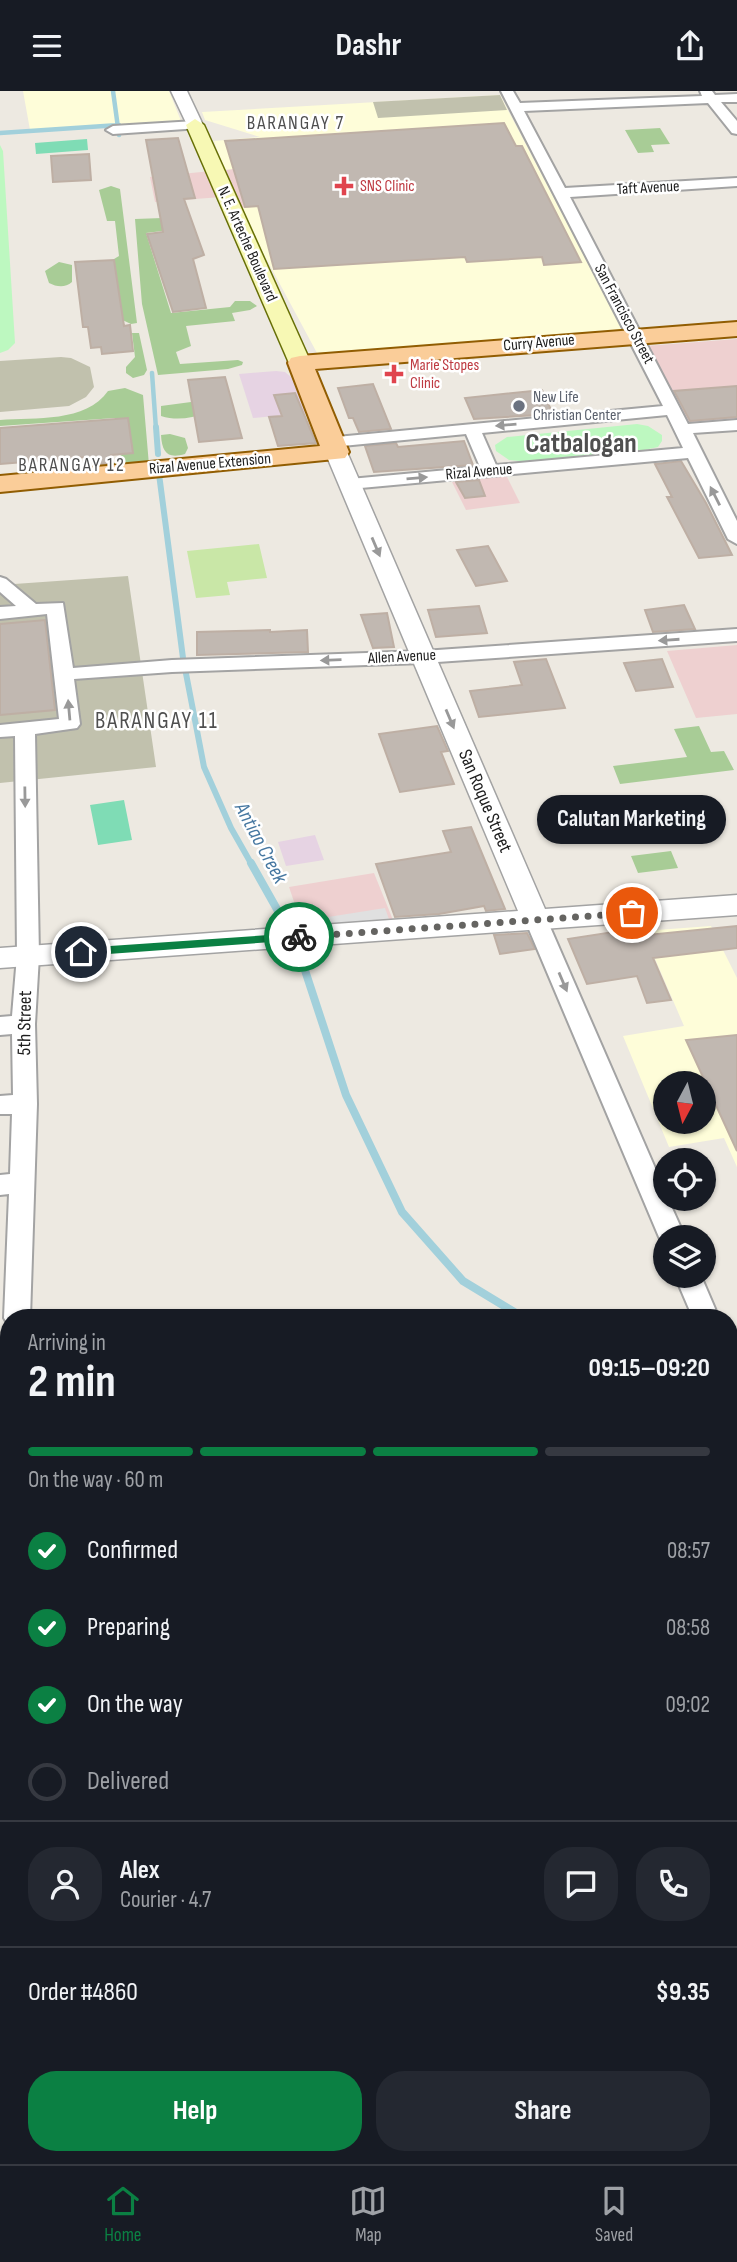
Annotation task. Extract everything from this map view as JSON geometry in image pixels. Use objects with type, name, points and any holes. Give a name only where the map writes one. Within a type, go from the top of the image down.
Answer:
[{"type":"main road","name":"N. E. Arteche Boulevard","points":[[195,125],[300,363]]},
{"type":"main road","name":"Curry Avenue","points":[[300,363],[737,329]]},
{"type":"main road","name":"San Roque Street","points":[[300,363],[334,447]]},
{"type":"main road","name":"Rizal Avenue Extension","points":[[0,484],[183,466],[334,447]]},
{"type":"street","points":[[119,129],[195,125],[179,91]]},
{"type":"street","name":"San Francisco Street","points":[[507,91],[636,335],[737,539]]},
{"type":"street","points":[[709,95],[737,130]]},
{"type":"street","points":[[514,107],[709,95],[737,98]]},
{"type":"street","name":"Taft Avenue","points":[[559,193],[737,182]]},
{"type":"street","points":[[334,447],[472,428],[672,410]]},
{"type":"street","points":[[682,429],[737,425]]},
{"type":"street","points":[[472,428],[490,471]]},
{"type":"street","name":"San Roque Street","points":[[334,447],[667,1225]]},
{"type":"street","name":"Rizal Avenue","points":[[349,484],[693,452]]},
{"type":"street","points":[[0,583],[31,609]]},
{"type":"street","points":[[0,613],[56,607],[71,724],[0,731]]},
{"type":"street","name":"Allen Avenue","points":[[66,674],[172,666],[424,657],[737,635]]},
{"type":"street","name":"5th Street","points":[[15,1309],[9,1273],[11,1184],[25,1104],[12,1025],[25,729]]},
{"type":"street","points":[[14,957],[737,905]]},
{"type":"street","points":[[0,1105],[25,1104]]},
{"type":"street","points":[[693,1288],[702,1309]]},
{"type":"shaded area","points":[[23,91],[169,91],[181,121],[30,130]]},
{"type":"shaded area","points":[[500,95],[623,330],[317,353],[239,208],[267,206],[254,167],[224,170],[214,141],[260,137],[205,120],[202,112]]},
{"type":"shaded area","points":[[500,95],[507,110],[378,118],[373,102]]},
{"type":"shaded area","points":[[253,167],[267,207],[239,208],[235,196],[155,202],[150,177]]},
{"type":"shaded area","points":[[737,339],[737,421],[687,426],[646,346]]},
{"type":"shaded area","points":[[71,358],[90,367],[94,387],[86,397],[69,406],[0,412],[0,361]]},
{"type":"shaded area","points":[[285,372],[291,377],[306,413],[253,418],[239,374]]},
{"type":"shaded area","points":[[506,475],[520,503],[466,510],[452,482]]},
{"type":"shaded area","points":[[128,576],[156,767],[0,783],[0,585]]},
{"type":"shaded area","points":[[737,645],[737,714],[696,718],[667,651]]},
{"type":"shaded area","points":[[315,835],[324,860],[286,866],[278,842]]},
{"type":"shaded area","points":[[374,873],[395,925],[304,931],[289,887]]},
{"type":"shaded area","points":[[385,908],[390,922],[305,928],[303,921]]},
{"type":"shaded area","points":[[711,926],[737,978],[737,1167],[724,1138],[669,1147],[664,1134],[716,1134],[716,1071],[653,1071],[653,1108],[623,1036],[684,1026],[643,931]]},
{"type":"green space","points":[[660,128],[670,144],[651,145],[654,152],[638,153],[625,130]]},
{"type":"green space","points":[[87,139],[88,150],[36,154],[35,143]]},
{"type":"green space","points":[[0,145],[3,151],[15,343],[0,353]]},
{"type":"green space","points":[[111,186],[120,189],[137,323],[131,324],[116,317],[109,272],[114,259],[119,256],[115,221],[107,221],[99,190]]},
{"type":"green space","points":[[190,217],[194,227],[146,233],[171,313],[230,307],[235,301],[250,301],[257,306],[232,313],[235,321],[186,326],[191,346],[176,352],[180,364],[238,360],[243,362],[242,365],[228,369],[158,375],[142,304],[135,219]]},
{"type":"green space","points":[[59,262],[72,265],[72,282],[64,286],[49,283],[45,271]]},
{"type":"green space","points":[[132,333],[139,333],[147,370],[144,375],[133,378],[126,373],[126,367],[135,357]]},
{"type":"green space","points":[[125,388],[143,395],[149,465],[116,467],[114,463],[121,459],[115,418],[0,426],[0,420],[44,418],[87,409],[108,391]]},
{"type":"green space","points":[[191,402],[205,404],[207,413],[184,418],[161,416],[161,406]]},
{"type":"green space","points":[[637,424],[648,426],[662,435],[658,447],[530,462],[509,460],[496,451],[495,445],[507,437]]},
{"type":"green space","points":[[170,434],[185,438],[188,448],[185,454],[174,456],[167,453],[161,435]]},
{"type":"green space","points":[[259,544],[267,578],[227,582],[230,595],[196,598],[187,551]]},
{"type":"green space","points":[[699,726],[711,752],[724,751],[734,770],[620,784],[613,766],[687,757],[674,729]]},
{"type":"green space","points":[[124,800],[132,840],[98,845],[90,805]]},
{"type":"green space","points":[[671,851],[678,868],[638,873],[631,856]]},
{"type":"building","points":[[504,123],[516,146],[522,146],[581,262],[544,265],[542,257],[467,262],[465,257],[274,269],[258,206],[245,207],[225,141]]},
{"type":"building","points":[[178,138],[195,198],[184,199],[204,255],[193,259],[206,308],[173,312],[147,234],[163,232],[146,140]]},
{"type":"building","points":[[89,154],[91,180],[53,182],[51,156]]},
{"type":"building","points":[[114,260],[124,326],[130,325],[133,351],[102,354],[101,347],[91,348],[88,327],[83,327],[75,262]]},
{"type":"building","points":[[225,377],[242,438],[199,442],[188,380]]},
{"type":"building","points":[[373,384],[391,429],[359,432],[353,418],[349,418],[338,388]]},
{"type":"building","points":[[737,386],[737,417],[690,421],[674,391]]},
{"type":"building","points":[[542,390],[553,414],[474,419],[465,398]]},
{"type":"building","points":[[295,393],[316,443],[278,446],[269,417],[282,416],[274,395]]},
{"type":"building","points":[[128,418],[133,453],[111,455],[113,463],[88,465],[86,457],[0,464],[0,428]]},
{"type":"building","points":[[464,441],[473,465],[374,472],[365,446],[396,443],[398,447]]},
{"type":"building","points":[[681,461],[732,555],[699,558],[667,497],[672,497],[655,464]]},
{"type":"building","points":[[479,480],[485,496],[465,498],[456,482]]},
{"type":"building","points":[[488,546],[507,581],[476,586],[457,550]]},
{"type":"building","points":[[684,605],[695,629],[653,632],[645,610]]},
{"type":"building","points":[[479,606],[487,633],[436,637],[428,610]]},
{"type":"building","points":[[387,613],[394,647],[373,648],[361,615]]},
{"type":"building","points":[[45,620],[55,710],[0,715],[0,624]]},
{"type":"building","points":[[307,630],[308,652],[197,655],[197,632]]},
{"type":"building","points":[[546,659],[565,708],[479,717],[470,691],[522,685],[514,662]]},
{"type":"building","points":[[662,659],[673,687],[636,691],[624,663]]},
{"type":"building","points":[[437,726],[448,751],[441,752],[454,784],[400,792],[379,734]]},
{"type":"building","points":[[471,827],[505,909],[486,911],[484,906],[439,914],[395,917],[376,864],[451,852],[443,831]]},
{"type":"building","points":[[737,926],[737,948],[653,958],[671,1000],[647,1003],[637,976],[587,984],[568,939],[626,930],[628,937]]},
{"type":"building","points":[[527,933],[535,949],[500,954],[494,935]]},
{"type":"building","points":[[737,1035],[737,1151],[716,1105],[716,1071],[700,1071],[686,1040]]},
{"type":"waterway","name":"Antiao Creek","points":[[113,91],[118,125]]},
{"type":"waterway","points":[[0,133],[118,125]]},
{"type":"waterway","name":"Antiao Creek","points":[[118,125],[119,135]]},
{"type":"waterway","name":"Antiao Creek","points":[[152,373],[156,429]]},
{"type":"waterway","name":"Antiao Creek","points":[[156,427],[158,454]]},
{"type":"waterway","name":"Antiao Creek","points":[[159,474],[183,658],[204,767],[231,828],[252,865]]},
{"type":"waterway","name":"Antiao Creek","points":[[251,863],[296,943],[346,1095],[402,1212],[463,1281],[509,1309]]},
{"type":"way so far","points":[[299,937],[632,913]]},
{"type":"place","name":"SNS Clinic","points":[[344,186]]},
{"type":"place","name":"Marie Stopes Clinic","points":[[394,374]]},
{"type":"place","name":"New Life Christian Center","points":[[519,406]]},
{"type":"place","name":"Calutan Marketing","points":[[632,913]]},
{"type":"district","name":"BARANGAY 7","points":[[296,123]]},
{"type":"district","name":"Catbalogan","points":[[581,443]]},
{"type":"district","name":"BARANGAY 12","points":[[72,465]]},
{"type":"district","name":"BARANGAY 11","points":[[157,721]]},
{"type":"route","points":[[81,952],[299,937]]}]
